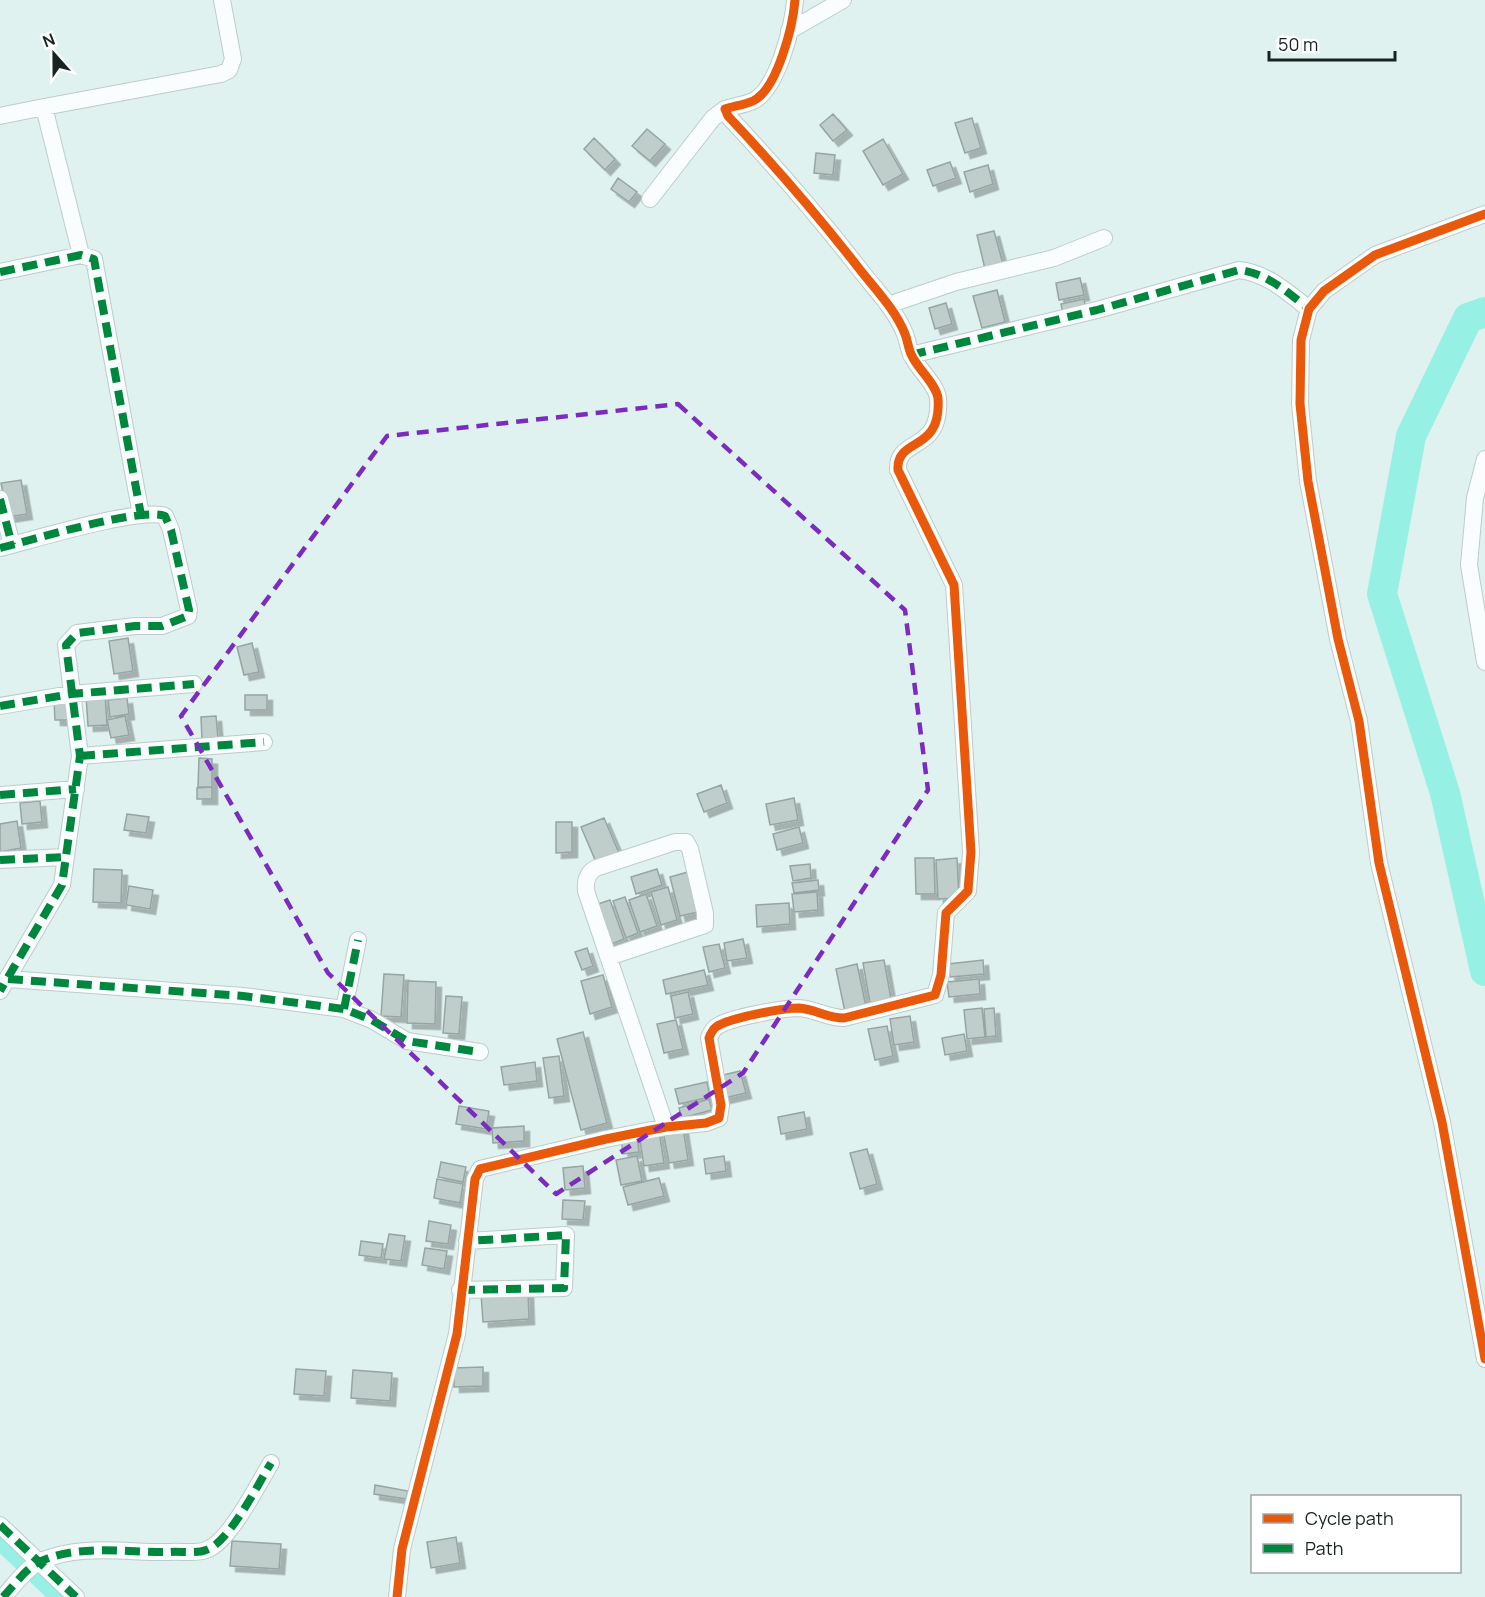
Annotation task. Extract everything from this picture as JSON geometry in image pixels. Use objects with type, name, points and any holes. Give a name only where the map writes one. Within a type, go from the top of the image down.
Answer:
[{"type":"street","points":[[0,116],[210,76],[229,70],[233,58],[222,0]]},
{"type":"street","points":[[650,200],[713,118],[725,109],[754,100],[766,90],[782,62],[795,0]]},
{"type":"street","points":[[789,31],[843,0]]},
{"type":"street","points":[[44,106],[81,255]]},
{"type":"street","points":[[397,1597],[402,1549],[457,1334],[460,1290],[475,1179],[480,1169],[666,1127],[706,1123],[720,1115],[709,1038],[718,1026],[796,1008],[811,1010],[824,1017],[844,1018],[910,1004],[934,995],[940,986],[946,913],[968,891],[971,852],[954,585],[898,470],[897,458],[900,454],[923,442],[932,432],[938,417],[938,395],[911,355],[906,334],[888,305],[842,247],[728,116],[725,109]]},
{"type":"street","points":[[1485,214],[1375,255],[1324,291],[1309,309],[1301,340],[1300,404],[1308,481],[1338,639],[1359,721],[1379,863],[1442,1122],[1485,1359]]},
{"type":"street","points":[[888,305],[956,282],[1054,258],[1104,238]]},
{"type":"street","points":[[0,272],[81,255],[94,259],[141,515]]},
{"type":"street","points":[[911,355],[1097,310],[1239,270],[1255,272],[1273,282],[1309,309]]},
{"type":"street","points":[[1485,459],[1475,498],[1469,565],[1485,662]]},
{"type":"street","points":[[0,499],[6,546],[141,515],[159,514],[168,519],[187,597],[188,616],[162,626],[135,626],[77,633],[66,645],[80,756],[62,885],[4,985],[243,996],[344,1009],[372,1020],[407,1041],[480,1052]]},
{"type":"street","points":[[0,706],[71,694],[194,684]]},
{"type":"street","points":[[80,756],[264,742]]},
{"type":"street","points":[[0,795],[76,789]]},
{"type":"street","points":[[609,957],[705,925],[703,904],[690,849],[686,842],[675,842],[596,868],[589,873],[586,891],[666,1127]]},
{"type":"street","points":[[0,860],[66,857]]},
{"type":"street","points":[[344,1009],[358,940]]},
{"type":"street","points":[[460,1290],[564,1288],[566,1235],[467,1241]]},
{"type":"street","points":[[4,1596],[36,1564],[76,1553],[111,1549],[146,1553],[207,1550],[226,1534],[240,1515],[271,1463]]},
{"type":"street","points":[[0,1525],[36,1564],[76,1597]]},
{"type":"highlighted area","points":[[678,404],[905,610],[928,790],[743,1073],[556,1194],[328,973],[181,716],[387,436]]},
{"type":"building","points":[[833,114],[847,130],[833,141],[820,125]]},
{"type":"building","points":[[972,118],[981,148],[965,153],[955,123]]},
{"type":"building","points":[[647,129],[665,144],[650,161],[632,146]]},
{"type":"building","points":[[594,138],[615,159],[605,170],[584,149]]},
{"type":"building","points":[[883,139],[903,174],[883,185],[863,151]]},
{"type":"building","points":[[816,153],[835,155],[833,175],[814,173]]},
{"type":"building","points":[[950,162],[956,178],[933,186],[927,170]]},
{"type":"building","points":[[988,165],[993,184],[970,192],[964,172]]},
{"type":"building","points":[[618,178],[637,192],[629,202],[611,189]]},
{"type":"building","points":[[994,231],[1003,264],[985,269],[977,235]]},
{"type":"building","points":[[1080,278],[1084,295],[1059,300],[1056,283]]},
{"type":"building","points":[[997,290],[1005,322],[982,328],[973,296]]},
{"type":"building","points":[[1084,299],[1086,310],[1063,315],[1061,304]]},
{"type":"building","points":[[946,303],[952,324],[935,329],[929,308]]},
{"type":"building","points":[[21,480],[27,514],[8,517],[1,483]]},
{"type":"building","points":[[128,638],[133,671],[114,674],[109,641]]},
{"type":"building","points":[[252,643],[259,672],[244,675],[237,647]]},
{"type":"building","points":[[105,694],[107,725],[88,726],[86,695]]},
{"type":"building","points":[[245,695],[267,695],[267,710],[245,710]]},
{"type":"building","points":[[127,698],[129,714],[110,717],[108,700]]},
{"type":"building","points":[[54,701],[70,701],[70,720],[55,720]]},
{"type":"building","points":[[125,716],[129,735],[111,738],[107,720]]},
{"type":"building","points":[[216,716],[218,739],[202,741],[201,717]]},
{"type":"building","points":[[199,758],[212,759],[212,787],[198,787]]},
{"type":"building","points":[[721,785],[727,803],[704,812],[697,794]]},
{"type":"building","points":[[212,787],[212,799],[197,799],[197,788]]},
{"type":"building","points":[[794,798],[798,820],[770,825],[766,804]]},
{"type":"building","points":[[40,801],[42,822],[22,824],[20,803]]},
{"type":"building","points":[[127,814],[149,817],[146,833],[124,830]]},
{"type":"building","points":[[604,818],[619,853],[596,862],[581,827]]},
{"type":"building","points":[[17,821],[21,848],[0,852],[0,824]]},
{"type":"building","points":[[556,822],[572,822],[572,852],[556,853]]},
{"type":"building","points":[[799,827],[803,843],[777,850],[773,834]]},
{"type":"building","points":[[915,858],[934,858],[935,894],[916,894]]},
{"type":"building","points":[[957,858],[959,898],[938,899],[936,860]]},
{"type":"building","points":[[810,864],[811,878],[793,881],[790,866]]},
{"type":"building","points":[[94,869],[122,870],[121,903],[93,902]]},
{"type":"building","points":[[657,869],[662,885],[636,894],[631,877]]},
{"type":"building","points":[[688,872],[698,912],[680,916],[670,877]]},
{"type":"building","points":[[818,880],[819,890],[794,893],[792,883]]},
{"type":"building","points":[[129,886],[153,890],[150,909],[126,905]]},
{"type":"building","points":[[668,887],[677,920],[661,925],[651,892]]},
{"type":"building","points":[[817,892],[818,910],[794,912],[792,894]]},
{"type":"building","points":[[646,894],[657,926],[640,932],[629,900]]},
{"type":"building","points":[[625,897],[638,933],[626,938],[613,901]]},
{"type":"building","points":[[610,900],[624,939],[609,945],[595,905]]},
{"type":"building","points":[[789,903],[790,924],[757,927],[756,905]]},
{"type":"building","points":[[743,939],[747,958],[727,961],[724,943]]},
{"type":"building","points":[[719,944],[725,968],[709,972],[703,947]]},
{"type":"building","points":[[587,948],[593,966],[582,970],[575,952]]},
{"type":"building","points":[[884,960],[891,999],[870,1003],[863,963]]},
{"type":"building","points":[[983,960],[984,974],[950,977],[948,964]]},
{"type":"building","points":[[857,964],[866,1007],[845,1012],[836,969]]},
{"type":"building","points":[[704,970],[708,985],[666,994],[663,980]]},
{"type":"building","points":[[384,974],[404,975],[401,1017],[381,1016]]},
{"type":"building","points":[[603,975],[612,1007],[590,1014],[581,981]]},
{"type":"building","points":[[979,979],[980,994],[949,997],[947,982]]},
{"type":"building","points":[[408,981],[436,982],[435,1024],[407,1023]]},
{"type":"building","points":[[688,992],[693,1014],[675,1018],[671,996]]},
{"type":"building","points":[[446,996],[462,997],[459,1034],[443,1033]]},
{"type":"building","points":[[982,1008],[985,1037],[967,1039],[964,1010]]},
{"type":"building","points":[[994,1008],[996,1036],[986,1037],[984,1009]]},
{"type":"building","points":[[910,1016],[914,1042],[894,1045],[890,1019]]},
{"type":"building","points":[[676,1020],[683,1049],[664,1053],[657,1024]]},
{"type":"building","points":[[887,1026],[893,1056],[875,1060],[868,1029]]},
{"type":"building","points":[[583,1032],[607,1123],[581,1130],[557,1039]]},
{"type":"building","points":[[964,1034],[967,1051],[945,1055],[942,1038]]},
{"type":"building","points":[[559,1056],[564,1096],[549,1098],[543,1058]]},
{"type":"building","points":[[535,1062],[537,1081],[504,1085],[501,1067]]},
{"type":"building","points":[[740,1071],[746,1093],[724,1098],[719,1076]]},
{"type":"building","points":[[707,1082],[710,1097],[679,1104],[675,1089]]},
{"type":"building","points":[[709,1099],[712,1110],[682,1118],[679,1108]]},
{"type":"building","points":[[459,1106],[489,1111],[486,1129],[456,1124]]},
{"type":"building","points":[[804,1112],[807,1129],[781,1134],[778,1117]]},
{"type":"building","points":[[524,1126],[524,1141],[493,1143],[492,1128]]},
{"type":"building","points":[[683,1128],[688,1160],[669,1163],[663,1131]]},
{"type":"building","points":[[659,1131],[664,1163],[644,1166],[639,1134]]},
{"type":"building","points":[[637,1136],[639,1152],[623,1154],[621,1138]]},
{"type":"building","points":[[867,1149],[877,1184],[860,1189],[850,1153]]},
{"type":"building","points":[[637,1156],[642,1181],[621,1185],[616,1160]]},
{"type":"building","points":[[724,1156],[726,1171],[706,1174],[704,1159]]},
{"type":"building","points":[[441,1162],[466,1167],[463,1182],[438,1177]]},
{"type":"building","points":[[583,1166],[585,1188],[565,1190],[563,1168]]},
{"type":"building","points":[[659,1178],[664,1196],[628,1205],[623,1187]]},
{"type":"building","points":[[437,1179],[463,1184],[460,1203],[434,1198]]},
{"type":"building","points":[[563,1200],[585,1201],[583,1220],[562,1219]]},
{"type":"building","points":[[429,1221],[451,1225],[448,1244],[426,1241]]},
{"type":"building","points":[[389,1234],[405,1236],[401,1261],[384,1259]]},
{"type":"building","points":[[361,1241],[383,1244],[381,1258],[359,1255]]},
{"type":"building","points":[[425,1248],[447,1251],[444,1269],[422,1265]]},
{"type":"building","points":[[528,1291],[529,1319],[483,1322],[481,1294]]},
{"type":"building","points":[[483,1367],[483,1386],[454,1387],[454,1368]]},
{"type":"building","points":[[296,1369],[326,1371],[324,1396],[294,1394]]},
{"type":"building","points":[[353,1370],[392,1373],[390,1401],[351,1398]]},
{"type":"building","points":[[375,1485],[408,1491],[406,1499],[374,1494]]},
{"type":"building","points":[[456,1537],[460,1563],[431,1568],[427,1542]]},
{"type":"building","points":[[232,1541],[281,1544],[279,1569],[230,1566]]},
{"type":"waterway","points":[[1485,312],[1468,318],[1411,436],[1382,594],[1445,793],[1485,971]]},
{"type":"waterway","points":[[0,1541],[59,1597]]},
{"type":"marked path","points":[[0,272],[81,255],[94,259],[141,515]]},
{"type":"marked path","points":[[911,355],[1097,310],[1239,270],[1268,279],[1309,309]]},
{"type":"marked path","points":[[0,499],[12,545]]},
{"type":"marked path","points":[[0,548],[110,520],[152,514],[165,516],[171,530],[189,610],[188,616],[162,626],[135,626],[77,633],[66,645],[80,756],[62,885],[0,991]]},
{"type":"marked path","points":[[0,706],[71,694],[194,684]]},
{"type":"marked path","points":[[80,756],[264,742]]},
{"type":"marked path","points":[[0,795],[76,789]]},
{"type":"marked path","points":[[0,860],[66,857]]},
{"type":"marked path","points":[[344,1009],[358,940]]},
{"type":"marked path","points":[[8,979],[243,996],[344,1009],[372,1020],[407,1041],[480,1052]]},
{"type":"marked path","points":[[460,1290],[564,1288],[566,1235],[467,1241]]},
{"type":"marked path","points":[[3,1597],[29,1569],[54,1556],[103,1550],[154,1552],[206,1550],[215,1545],[233,1525],[271,1463]]},
{"type":"marked path","points":[[0,1525],[76,1597]]},
{"type":"cycle path","points":[[397,1597],[402,1549],[457,1334],[475,1179],[480,1169],[606,1139],[666,1127],[706,1123],[719,1118],[721,1105],[709,1038],[716,1027],[732,1020],[799,1008],[844,1018],[935,995],[941,975],[946,913],[968,891],[971,852],[954,585],[898,470],[899,459],[904,452],[927,436],[933,428],[937,416],[937,393],[915,361],[897,317],[886,301],[813,212],[728,116],[725,109],[746,104],[762,95],[782,56],[795,0]]},
{"type":"cycle path","points":[[1485,214],[1375,255],[1324,291],[1309,309],[1301,340],[1300,404],[1308,481],[1338,639],[1359,721],[1379,863],[1442,1122],[1485,1359]]}]
